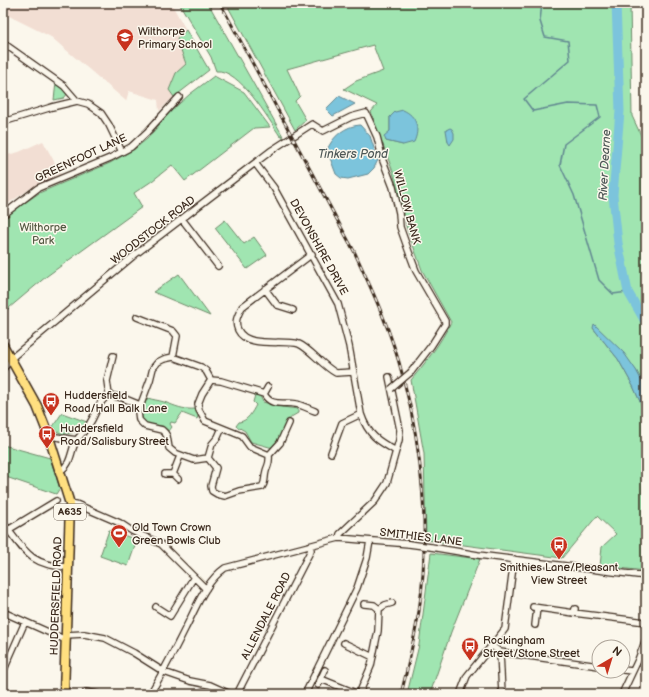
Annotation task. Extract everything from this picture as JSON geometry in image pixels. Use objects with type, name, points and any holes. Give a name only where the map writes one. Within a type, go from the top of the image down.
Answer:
[{"type":"highway","name":"HUDDERSFIELD ROAD","points":[[3,345],[37,406],[48,434],[70,504],[64,694]]},
{"type":"street","points":[[4,45],[64,86],[77,101]]},
{"type":"street","name":"GREENFOOT LANE","points":[[3,215],[38,188],[122,152],[138,142],[179,97]]},
{"type":"street","points":[[3,122],[77,101],[88,104],[101,113],[122,152]]},
{"type":"street","name":"WILLOW BANK","points":[[312,124],[323,131],[351,117],[366,113],[377,138],[383,161],[393,187],[400,213],[400,227],[410,256],[416,271],[445,320],[445,324],[431,346],[411,372],[391,389]]},
{"type":"street","name":"WOODSTOCK ROAD","points":[[3,369],[11,358],[137,253],[256,163],[312,124]]},
{"type":"street","name":"DEVONSHIRE DRIVE","points":[[256,163],[274,188],[312,254],[338,304],[349,346],[361,414],[365,425],[372,435],[396,451]]},
{"type":"street","points":[[182,219],[218,266]]},
{"type":"street","points":[[312,254],[242,307],[236,324],[240,333],[246,339],[268,343],[298,344],[336,373],[353,372]]},
{"type":"street","points":[[265,289],[277,305],[293,310]]},
{"type":"street","points":[[137,318],[173,331],[177,336],[173,357]]},
{"type":"street","points":[[109,395],[107,381],[112,356]]},
{"type":"street","points":[[208,458],[194,460],[175,453],[169,448],[167,436],[162,430],[145,426],[139,420],[138,412],[153,368],[158,362],[164,359],[173,357],[201,367],[206,371],[211,380]]},
{"type":"street","points":[[340,538],[340,534],[375,501],[387,483],[400,440],[400,430],[389,377]]},
{"type":"street","points":[[211,380],[221,381],[253,392],[264,394]]},
{"type":"street","points":[[211,380],[202,394],[198,404],[199,410],[205,421],[242,436],[250,448],[269,455]]},
{"type":"street","points":[[264,394],[268,387]]},
{"type":"street","points":[[264,394],[266,399],[275,403],[296,404],[315,411]]},
{"type":"street","points":[[60,471],[66,468],[77,440],[91,422],[100,402],[109,395],[123,398],[140,405]]},
{"type":"street","points":[[332,453],[342,423],[361,414]]},
{"type":"street","points":[[269,455],[280,443],[289,423]]},
{"type":"street","points":[[208,458],[212,444],[218,437],[222,428]]},
{"type":"street","points":[[48,434],[56,437],[77,440]]},
{"type":"street","points":[[208,458],[216,468],[211,486],[212,491],[225,496],[239,491],[262,487],[265,482],[266,471],[270,462],[269,455]]},
{"type":"street","points":[[173,474],[180,456]]},
{"type":"street","points":[[166,474],[173,474]]},
{"type":"street","points":[[173,474],[178,480]]},
{"type":"street","points":[[3,534],[56,501]]},
{"type":"street","points":[[70,504],[76,504],[120,523],[132,531],[156,541],[165,547],[206,589]]},
{"type":"street","points":[[3,523],[23,550],[41,564],[68,567]]},
{"type":"street","name":"SMITHIES LANE","points":[[150,694],[164,672],[206,589],[216,574],[225,568],[340,538],[409,544],[514,560],[646,576]]},
{"type":"street","points":[[305,694],[357,588],[368,558],[370,541]]},
{"type":"street","name":"ALLENDALE ROAD","points":[[237,694],[311,550],[310,546]]},
{"type":"street","points":[[460,694],[467,676],[505,629],[514,560]]},
{"type":"street","points":[[156,606],[170,616],[194,577]]},
{"type":"street","points":[[379,609],[392,603]]},
{"type":"street","points":[[364,604],[374,605],[379,609]]},
{"type":"street","points":[[535,625],[535,607],[575,611],[646,622]]},
{"type":"street","points":[[321,679],[358,694],[371,666],[378,631],[379,609]]},
{"type":"street","points":[[3,612],[66,638],[84,634],[105,638],[134,653],[164,672],[190,681],[210,685],[230,694]]},
{"type":"street","points":[[4,669],[26,622]]},
{"type":"street","points":[[622,694],[643,650],[646,640]]},
{"type":"street","points":[[344,643],[373,657]]},
{"type":"street","points":[[492,646],[500,652],[591,665]]},
{"type":"street","points":[[500,652],[502,694]]},
{"type":"street","points":[[318,686],[325,670]]},
{"type":"street","points":[[86,694],[86,692],[97,694]]},
{"type":"shaded area","name":"Wilthorpe Primary School","points":[[3,3],[171,3],[186,30],[177,39],[186,65],[169,90],[174,97],[159,111],[158,100],[129,91],[126,101],[51,37],[3,13]]},
{"type":"shaded area","points":[[43,141],[61,174],[31,188],[3,207],[3,156],[19,152]]},
{"type":"green space","points":[[179,3],[208,3],[284,138],[280,136],[261,108],[243,86],[225,72],[216,71],[211,57]]},
{"type":"green space","points":[[226,3],[630,3],[632,116],[646,146],[646,389],[636,370],[593,328],[618,359],[633,386],[646,415],[646,571],[600,566],[602,547],[616,534],[597,516],[562,558],[426,540],[424,454],[411,380],[433,352],[451,322],[422,270],[406,226],[393,172],[371,112],[377,105],[344,89],[356,81],[383,71],[373,45],[287,69],[300,96],[295,101],[306,120],[295,130]],"holes":[[[390,117],[403,145],[386,141],[390,131]]]},
{"type":"green space","points":[[186,30],[209,70],[174,97],[169,90],[176,73],[186,64],[177,39]]},
{"type":"green space","name":"Wilthorpe Park","points":[[214,76],[244,92],[270,127],[254,128],[185,181],[172,165],[134,193],[142,207],[47,276],[3,313],[3,218],[39,193],[110,163],[133,150],[147,139],[171,111]]},
{"type":"green space","points":[[56,82],[68,93],[64,98],[54,100]]},
{"type":"green space","points":[[225,220],[244,244],[254,237],[267,255],[247,269],[215,228]]},
{"type":"green space","points":[[179,274],[210,316],[153,292]]},
{"type":"green space","points":[[255,395],[260,396],[263,402],[298,409],[298,413],[286,424],[273,448],[251,442],[245,431],[236,426],[239,422],[245,420],[253,410],[256,405],[253,402]]},
{"type":"green space","points":[[148,398],[183,408],[196,409],[199,414],[197,419],[182,413],[175,423],[171,422],[170,424],[172,427],[169,431],[163,426],[147,424],[144,421],[142,411]]},
{"type":"green space","points":[[62,413],[87,422],[75,432],[66,434],[62,433],[52,428]]},
{"type":"green space","points":[[3,445],[50,458],[60,488],[56,494],[3,476]]},
{"type":"green space","name":"Old Town Crown Green Bowls Club","points":[[109,530],[137,540],[128,566],[100,556]]},
{"type":"green space","points":[[431,553],[480,559],[451,632],[430,694],[407,694],[419,645]]},
{"type":"water","points":[[339,96],[355,104],[333,116],[326,109]]},
{"type":"water","points":[[403,110],[414,119],[416,123],[417,132],[414,142],[403,145],[386,141],[384,136],[390,131],[390,117],[395,112]]},
{"type":"water","name":"Tinkers Pond","points":[[360,125],[370,136],[378,160],[374,168],[368,174],[348,179],[341,178],[336,174],[327,150],[336,136],[349,127]]},
{"type":"water","points":[[450,128],[454,133],[454,139],[450,145],[446,130]]},
{"type":"water","points":[[594,324],[624,353],[636,370],[646,389],[646,415],[633,386],[618,359],[593,328]]},
{"type":"waterway","points":[[542,3],[540,21],[545,37],[568,41],[570,60],[524,99],[533,111],[568,104],[597,105],[600,117],[564,144],[560,165],[574,195],[599,280],[613,294],[628,292]]},
{"type":"waterway","name":"River Dearne","points":[[616,3],[620,111],[613,195],[618,243],[628,292],[646,323]]},
{"type":"railway","points":[[220,3],[354,251],[375,297],[399,361],[410,405],[420,464],[424,524],[424,553],[419,611],[401,694]]},
{"type":"place","name":"Wilthorpe Primary School","points":[[125,52]]},
{"type":"place","name":"Huddersfield Road/Hall Balk Lane","points":[[51,416]]},
{"type":"place","name":"Huddersfield Road/Salisbury Street","points":[[47,449]]},
{"type":"place","name":"Old Town Crown Green Bowls Club","points":[[119,548]]},
{"type":"place","name":"Smithies Lane/Pleasant View Street","points":[[559,560]]},
{"type":"place","name":"Rockingham Street/Stone Street","points":[[470,661]]}]
